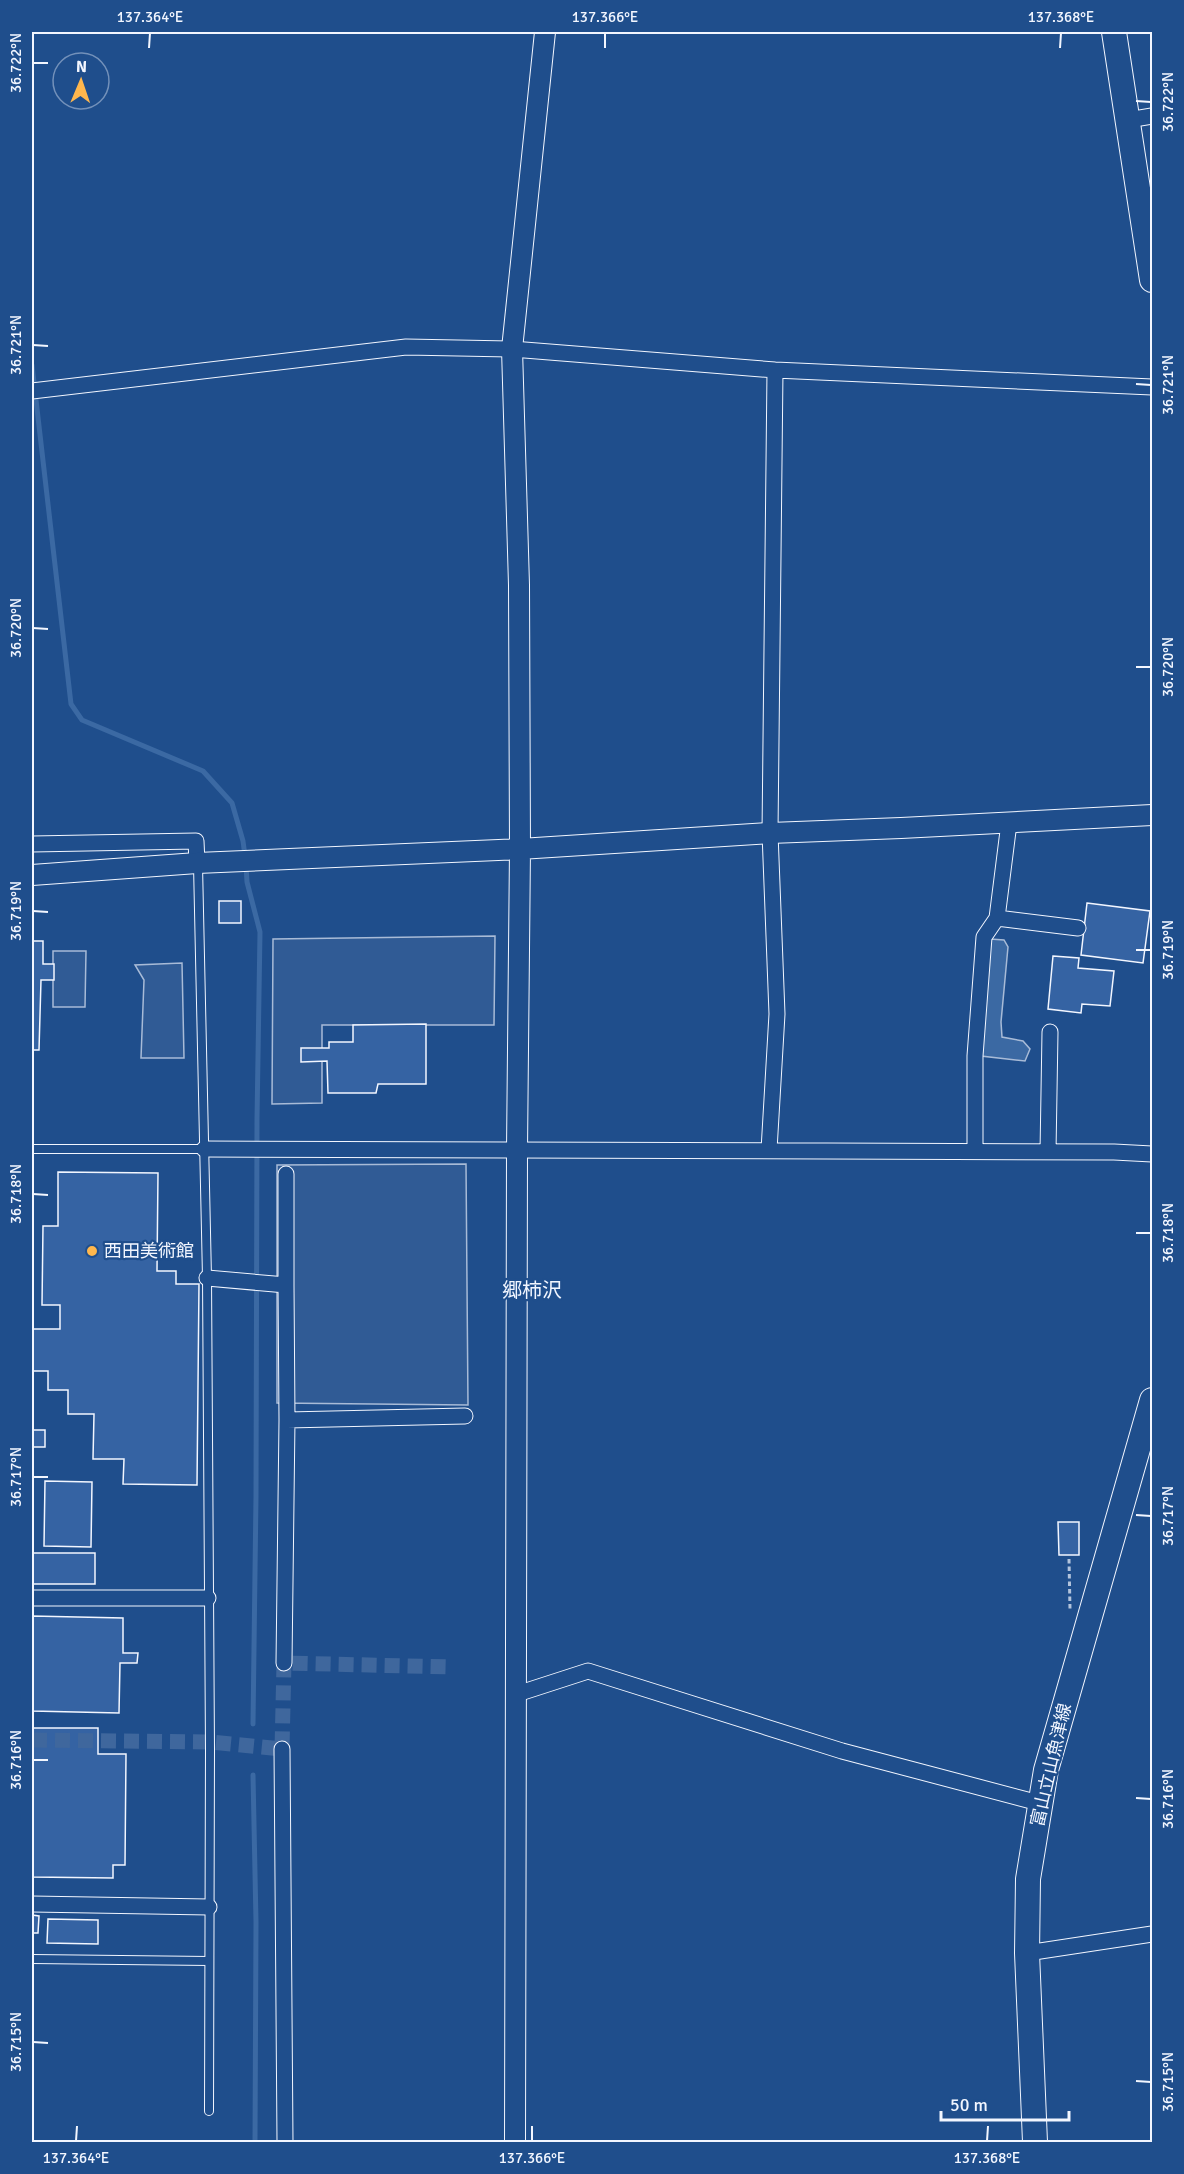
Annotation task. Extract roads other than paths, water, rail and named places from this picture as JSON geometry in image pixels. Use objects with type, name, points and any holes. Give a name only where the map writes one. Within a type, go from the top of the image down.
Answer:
[{"type":"main road","points":[[1114,32],[1152,280]]},
{"type":"main road","name":"富山立山魚津線","points":[[1035,2142],[1027,1953],[1028,1879],[1039,1803],[1046,1770],[1152,1400]]},
{"type":"street","points":[[515,2142],[517,1149],[520,849],[519,585],[512,349],[545,32]]},
{"type":"street","points":[[1128,120],[1152,116]]},
{"type":"street","points":[[32,391],[406,347],[512,349],[775,370],[1152,387]]},
{"type":"street","points":[[769,1150],[777,1014],[771,833],[775,370]]},
{"type":"street","points":[[32,874],[197,863],[520,849],[771,833],[1152,815]]},
{"type":"street","points":[[975,1151],[975,1056],[984,937],[997,918],[1010,823]]},
{"type":"street","points":[[32,844],[195,841],[197,863]]},
{"type":"street","points":[[997,918],[1078,928]]},
{"type":"street","points":[[1048,1152],[1050,1032]]},
{"type":"street","points":[[204,1149],[975,1151],[1152,1154]]},
{"type":"street","points":[[284,1663],[287,1419],[286,1174]]},
{"type":"street","points":[[207,1278],[286,1285]]},
{"type":"street","points":[[287,1419],[465,1416]]},
{"type":"street","points":[[32,1598],[208,1598]]},
{"type":"street","points":[[517,1694],[588,1671],[842,1751],[1039,1803]]},
{"type":"street","points":[[282,1749],[285,2142]]},
{"type":"street","points":[[32,1904],[209,1907]]},
{"type":"street","points":[[1027,1953],[1152,1934]]},
{"type":"lane","points":[[197,863],[207,1278],[209,2111]]},
{"type":"lane","points":[[32,1149],[204,1149]]},
{"type":"lane","points":[[32,1959],[209,1961]]},
{"type":"waterway","points":[[32,365],[71,704],[82,720],[203,771],[232,803],[245,856]]},
{"type":"waterway","points":[[246,865],[247,882],[260,932],[253,1724]]},
{"type":"waterway","points":[[253,1775],[256,1922],[255,2142]]},
{"type":"tunnel","points":[[32,1740],[210,1742],[282,1749],[284,1663],[452,1667]]},
{"type":"place","name":"西田美術館","points":[[92,1251]]},
{"type":"district","name":"郷柿沢","points":[[532,1290]]}]
